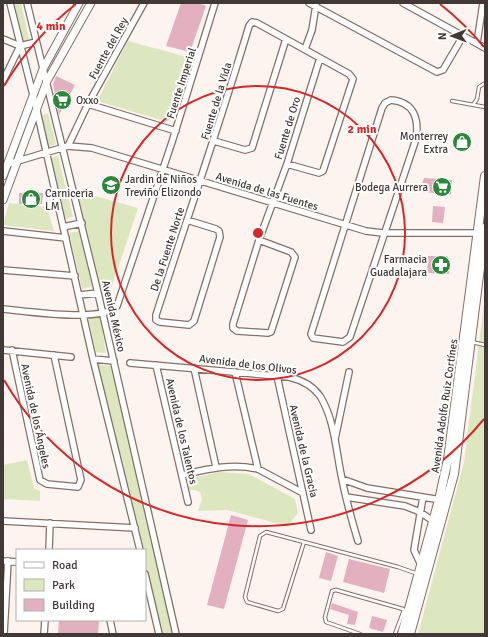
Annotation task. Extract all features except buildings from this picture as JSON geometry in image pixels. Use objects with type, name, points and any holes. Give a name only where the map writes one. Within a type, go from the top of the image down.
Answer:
[{"type":"main road","name":"Avenida Adolfo Ruiz Cortínes","points":[[402,634],[405,610],[438,520],[439,500],[452,439],[467,342],[482,232],[485,176]]},
{"type":"main road","points":[[410,634],[433,554],[438,520],[454,474],[467,342]]},
{"type":"street","points":[[10,3],[37,111],[93,359],[140,549]]},
{"type":"street","name":"Avenida México","points":[[27,3],[43,69],[66,148],[176,634]]},
{"type":"street","points":[[3,176],[43,69],[79,3]]},
{"type":"street","points":[[3,200],[47,81],[91,3]]},
{"type":"street","name":"Fuente del Rey","points":[[66,148],[88,104],[144,3]]},
{"type":"street","name":"Fuente Imperial","points":[[103,313],[113,310],[117,306],[176,131],[215,3]]},
{"type":"street","points":[[309,3],[316,5],[437,72],[443,70],[463,36]]},
{"type":"street","points":[[403,3],[485,48]]},
{"type":"street","points":[[305,49],[312,30],[316,5]]},
{"type":"street","points":[[477,43],[484,7]]},
{"type":"street","name":"Fuente de la Vida","points":[[200,182],[249,26],[252,22],[257,23],[286,39]]},
{"type":"street","points":[[3,39],[20,46],[36,42]]},
{"type":"street","points":[[214,141],[245,150],[250,149],[254,144],[286,39],[349,74],[353,79],[353,84],[325,168],[319,173],[287,164]]},
{"type":"street","points":[[3,81],[20,46]]},
{"type":"street","name":"Fuente de Oro","points":[[259,240],[291,252],[295,257],[270,333],[237,331],[233,328],[259,240],[287,164],[320,58]]},
{"type":"street","points":[[395,100],[412,110],[416,117],[416,139],[383,234],[350,337],[343,342],[311,336],[382,108],[388,101],[395,100]]},
{"type":"street","points":[[88,104],[176,131]]},
{"type":"street","name":"Avenida de las Fuentes","points":[[8,164],[66,148],[92,148],[346,226],[383,234],[482,232]]},
{"type":"street","name":"De la Fuente Norte","points":[[187,220],[216,229],[220,234],[195,318],[189,325],[160,322],[156,320],[156,315],[187,220],[200,182]]},
{"type":"street","points":[[64,227],[82,224]]},
{"type":"street","points":[[3,231],[66,238]]},
{"type":"street","points":[[3,270],[75,276]]},
{"type":"street","points":[[79,295],[98,293]]},
{"type":"street","points":[[3,309],[84,316],[103,313]]},
{"type":"street","points":[[3,350],[71,357]]},
{"type":"street","name":"Avenida de los Ángeles","points":[[12,350],[40,480],[47,484],[78,487],[81,480],[54,355]]},
{"type":"street","points":[[93,359],[114,361]]},
{"type":"street","name":"Avenida de los Olivos","points":[[130,363],[277,376],[300,380],[312,387],[320,397],[326,410],[335,441],[346,497],[358,541]]},
{"type":"street","name":"Avenida de los Talentos","points":[[156,365],[188,502]]},
{"type":"street","points":[[194,368],[216,467]]},
{"type":"street","points":[[235,372],[258,469]]},
{"type":"street","points":[[335,441],[349,372]]},
{"type":"street","name":"Avenida de la Gracia","points":[[277,376],[311,530]]},
{"type":"street","points":[[182,476],[216,467],[242,467],[258,469],[303,494]]},
{"type":"street","points":[[342,479],[367,488],[439,500]]},
{"type":"street","points":[[346,497],[397,504],[438,520]]},
{"type":"street","points":[[420,570],[414,550],[423,498]]},
{"type":"street","points":[[3,521],[134,528]]},
{"type":"street","points":[[49,549],[50,523]]},
{"type":"street","points":[[4,634],[5,561],[16,562]]},
{"type":"street","points":[[146,578],[159,634]]},
{"type":"street","points":[[44,634],[45,621]]},
{"type":"street","points":[[110,621],[113,634]]},
{"type":"lane","points":[[473,104],[477,98],[479,87],[485,83]]},
{"type":"lane","points":[[452,100],[485,107]]},
{"type":"lane","points":[[467,342],[485,345]]},
{"type":"lane","points":[[304,542],[283,609],[278,611],[247,602],[245,597],[262,534],[270,533],[420,570]]},
{"type":"lane","points":[[360,634],[326,622],[325,618],[332,591],[336,590],[405,610],[395,634]]},
{"type":"green space","points":[[13,3],[21,3],[30,43],[23,44]]},
{"type":"green space","points":[[128,41],[191,58],[168,122],[97,101]]},
{"type":"green space","points":[[48,113],[56,144],[47,148],[39,117]]},
{"type":"green space","points":[[58,156],[73,217],[64,219],[49,159]]},
{"type":"green space","points":[[77,191],[138,208],[105,307],[105,306]]},
{"type":"green space","points":[[9,203],[47,207],[54,231],[3,225]]},
{"type":"green space","points":[[79,231],[92,286],[82,289],[69,233]]},
{"type":"green space","points":[[485,296],[485,634],[418,634],[464,462]]},
{"type":"green space","points":[[88,316],[100,317],[106,353],[96,352]]},
{"type":"green space","points":[[97,364],[111,366],[175,634],[162,634],[146,568],[146,549],[142,549]]},
{"type":"green space","points":[[27,460],[34,488],[40,491],[40,501],[3,499],[3,465]]},
{"type":"green space","points":[[219,472],[249,474],[295,499],[298,513],[289,524],[290,527],[227,510],[198,511],[202,499],[200,492],[188,490],[184,480]]},
{"type":"place","name":"Oxxo","points":[[62,100]]},
{"type":"place","name":"Monterrey Extra","points":[[462,142]]},
{"type":"place","name":"Jardin de Niños Treviño Elizondo","points":[[111,185]]},
{"type":"place","name":"Bodega Aurrera","points":[[442,187]]},
{"type":"place","name":"Carniceria LM","points":[[31,199]]},
{"type":"place","name":"Farmacia Guadalajara","points":[[441,265]]}]
